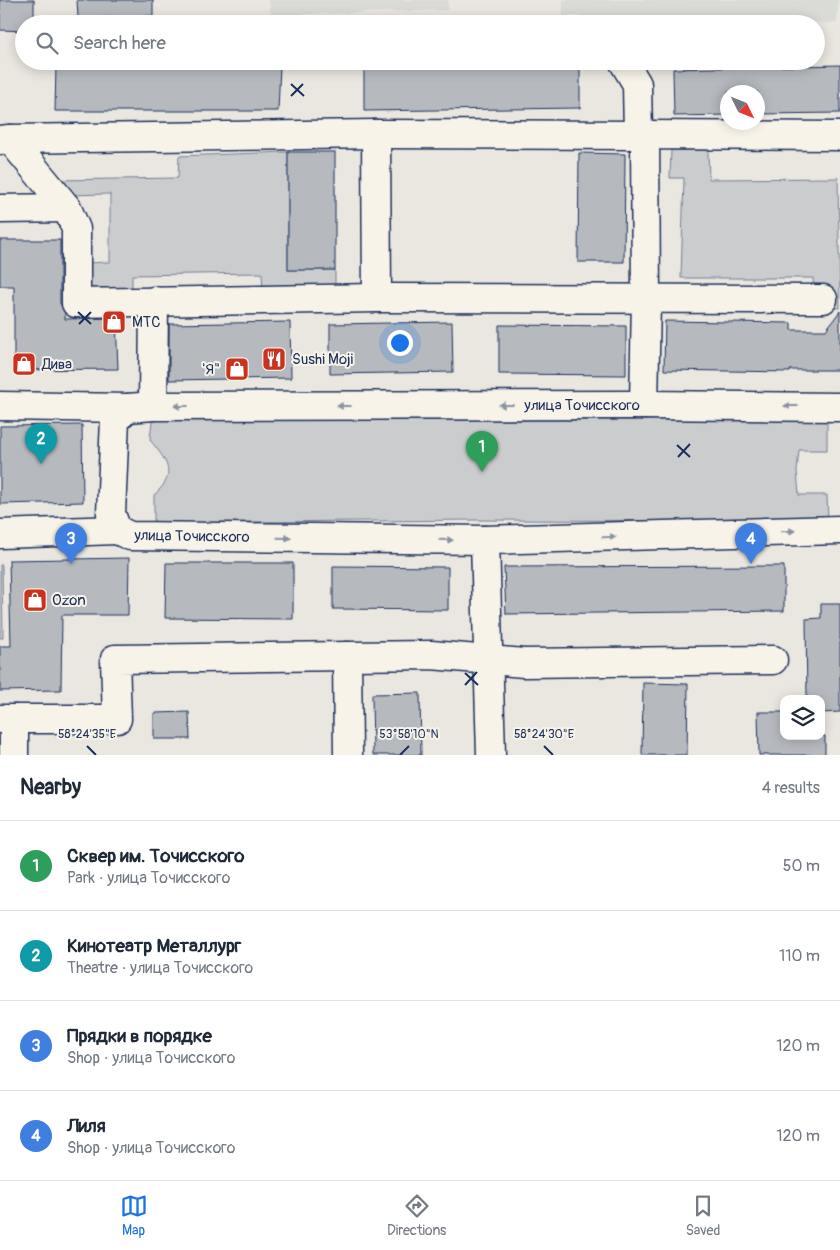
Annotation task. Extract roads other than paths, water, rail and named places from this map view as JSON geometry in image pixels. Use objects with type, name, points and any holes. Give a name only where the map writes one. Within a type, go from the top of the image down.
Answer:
[{"type":"street","points":[[628,70],[637,84],[642,134],[646,300],[644,405]]},
{"type":"street","points":[[376,134],[377,298]]},
{"type":"street","points":[[5,140],[376,134],[840,136]]},
{"type":"street","points":[[5,140],[67,208],[76,229],[76,303],[377,298],[823,299]]},
{"type":"street","points":[[0,209],[67,208]]},
{"type":"street","points":[[0,406],[140,407],[154,301]]},
{"type":"street","name":"улица Точисского","points":[[840,407],[644,405],[140,407],[116,419],[111,514],[117,530],[130,536],[485,540],[840,530]]},
{"type":"street","points":[[0,534],[117,530]]},
{"type":"street","points":[[485,540],[491,755]]},
{"type":"street","points":[[14,755],[7,719],[117,719],[115,659],[438,655],[524,663],[773,660]]},
{"type":"street","points":[[347,656],[348,755]]},
{"type":"place","name":"МТС","points":[[114,322]]},
{"type":"place","name":"Sushi Moji","points":[[274,359]]},
{"type":"place","name":"Дива","points":[[24,364]]},
{"type":"place","name":"'Я\"","points":[[237,369]]},
{"type":"place","name":"Кинотеатр Металлург","points":[[41,464]]},
{"type":"place","name":"Сквер им. Точисского","points":[[482,472]]},
{"type":"place","name":"Прядки в порядке","points":[[71,564]]},
{"type":"place","name":"Лиля","points":[[751,564]]},
{"type":"place","name":"Ozon","points":[[35,600]]}]
